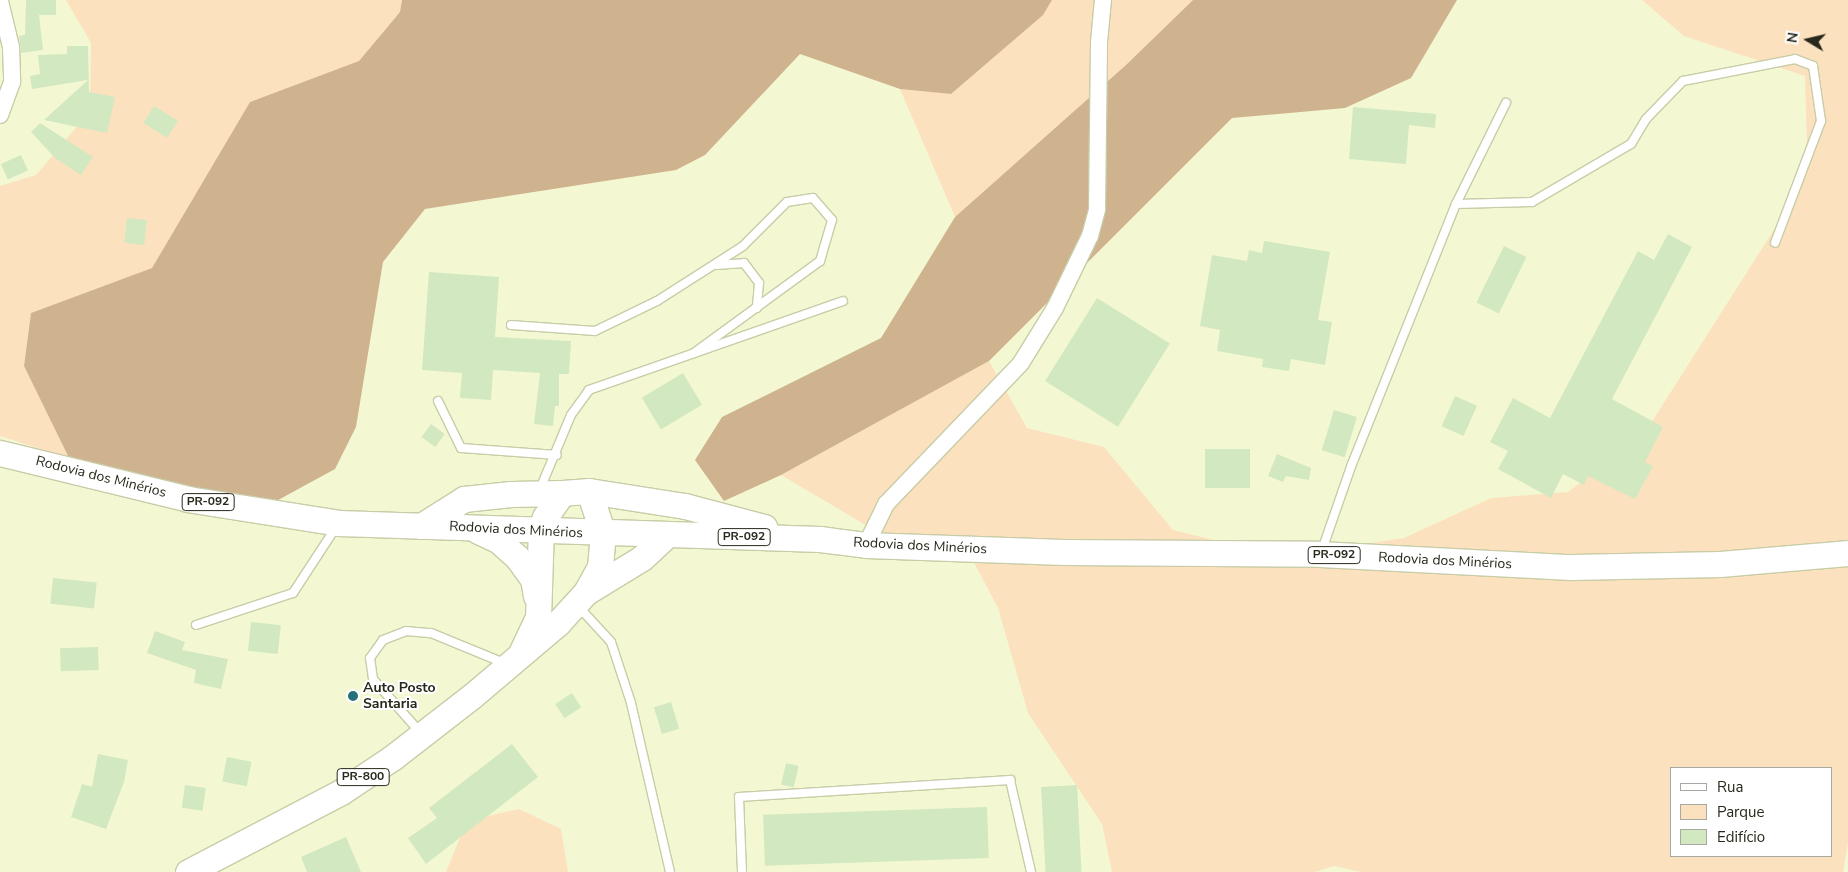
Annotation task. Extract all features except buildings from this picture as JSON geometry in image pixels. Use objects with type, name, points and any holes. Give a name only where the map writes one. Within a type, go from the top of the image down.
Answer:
[{"type":"main road","name":"Rodovia dos Minérios","points":[[0,453],[188,499],[339,524],[469,526],[603,534],[820,539],[866,545],[1064,552],[1320,554],[1571,567],[1720,564],[1848,553]]},
{"type":"main road","points":[[589,491],[603,534]]},
{"type":"main road","points":[[421,526],[464,500],[589,491],[685,506],[820,539]]},
{"type":"main road","points":[[542,531],[550,493]]},
{"type":"main road","points":[[469,526],[500,541],[526,567],[533,579],[538,617]]},
{"type":"main road","name":"PR-800","points":[[514,660],[538,617],[542,531]]},
{"type":"main road","name":"PR-800","points":[[188,872],[341,792],[422,734],[514,660],[558,623],[581,598],[600,567],[603,534]]},
{"type":"main road","points":[[581,598],[642,558],[667,535]]},
{"type":"street","points":[[866,545],[886,504],[1022,363],[1054,308],[1090,236],[1097,209],[1099,42],[1103,0]]},
{"type":"street","points":[[0,1],[11,47],[12,82],[0,115]]},
{"type":"lane","points":[[1456,204],[1532,202],[1631,144],[1646,119],[1683,80],[1795,59],[1813,66],[1821,121],[1775,244]]},
{"type":"lane","points":[[1320,554],[1356,455],[1456,204],[1506,102]]},
{"type":"lane","points":[[511,325],[595,331],[658,301],[743,246],[787,202],[813,198],[832,220],[820,262],[694,354]]},
{"type":"lane","points":[[713,265],[744,262],[759,283],[757,308]]},
{"type":"lane","points":[[550,493],[557,455],[571,415],[589,390],[843,302]]},
{"type":"lane","points":[[438,401],[461,448],[557,455]]},
{"type":"lane","points":[[196,625],[293,593],[339,524]]},
{"type":"lane","points":[[581,598],[612,642],[631,703],[670,872]]},
{"type":"lane","points":[[422,734],[373,679],[370,658],[383,640],[406,631],[431,633],[514,660]]},
{"type":"lane","points":[[742,872],[738,797],[1010,780],[1031,872]]},
{"type":"green space","points":[[66,0],[402,0],[400,12],[359,61],[250,102],[152,268],[31,313],[24,366],[69,458],[0,436],[0,186],[36,175],[90,111],[91,43]]},
{"type":"green space","points":[[1052,0],[1193,0],[1126,65],[955,217],[900,89],[951,94],[1042,15]]},
{"type":"green space","points":[[1642,0],[1848,0],[1848,843],[1843,872],[1360,872],[1334,866],[1315,872],[1112,872],[1102,824],[1028,713],[998,608],[971,557],[874,530],[781,475],[989,361],[1027,428],[1104,447],[1173,530],[1222,542],[1352,546],[1404,538],[1491,498],[1568,492],[1646,431],[1782,217],[1807,150],[1805,76],[1684,36]]},
{"type":"green space","points":[[519,809],[561,829],[568,872],[446,872],[467,821]]},
{"type":"shaded area","points":[[402,0],[1052,0],[1043,15],[951,94],[900,89],[800,54],[705,155],[676,170],[425,209],[383,262],[356,427],[335,469],[269,505],[178,493],[69,458],[24,366],[31,313],[152,268],[250,102],[359,61],[400,12]]},
{"type":"shaded area","points":[[1193,0],[1457,0],[1411,78],[1345,108],[1232,118],[989,361],[781,475],[724,501],[695,460],[722,417],[881,338],[955,217],[1126,65]]},
{"type":"place","name":"Auto Posto Santaria","points":[[353,696]]}]
